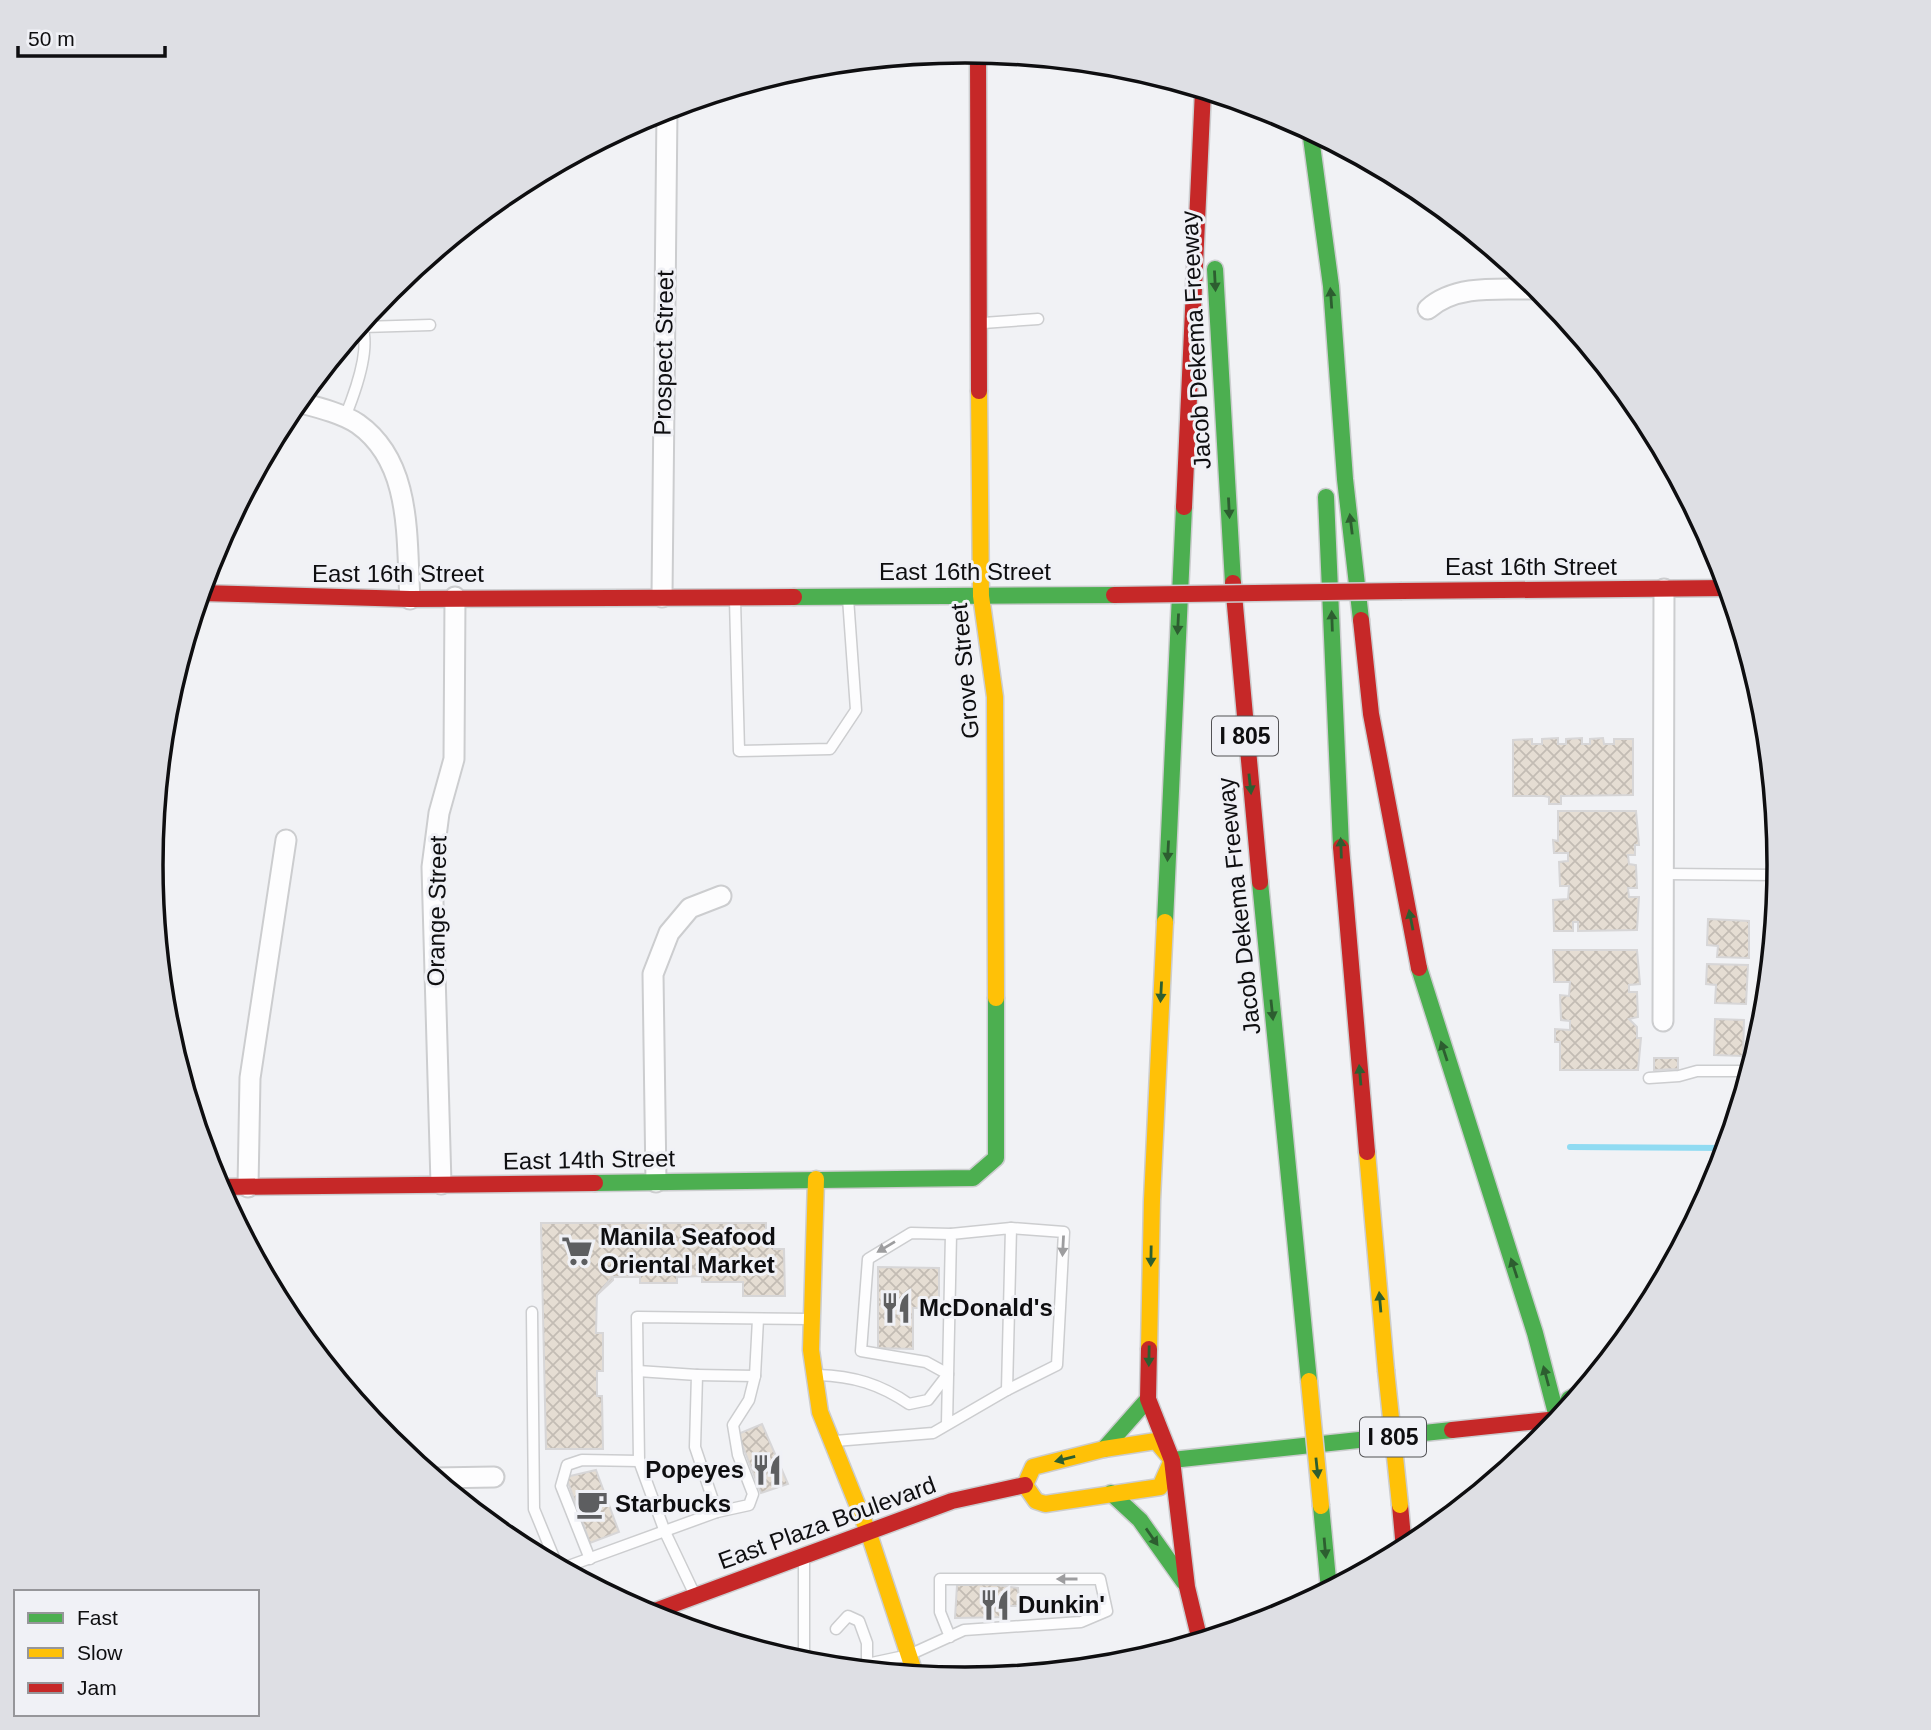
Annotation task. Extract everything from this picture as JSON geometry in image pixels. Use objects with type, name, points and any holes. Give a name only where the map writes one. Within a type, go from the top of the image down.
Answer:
[{"type":"main road","name":"Grove Street","points":[[960,1179],[974,1178],[996,1158],[995,697],[981,596],[978,63]]},
{"type":"main road","points":[[1198,1632],[1187,1587],[1172,1460],[1148,1399],[1152,1187],[1204,100]]},
{"type":"main road","name":"Jacob Dekema Freeway","points":[[1205,100],[1237,652],[1328,1580]]},
{"type":"main road","points":[[1309,141],[1319,354]]},
{"type":"main road","points":[[1311,142],[1331,286],[1345,479],[1371,714],[1423,987],[1535,1333],[1555,1408]]},
{"type":"main road","name":"I 805","points":[[1325,476],[1342,868],[1403,1537]]},
{"type":"main road","name":"East 16th Street","points":[[211,593],[410,599],[1718,588]]},
{"type":"main road","name":"East 14th Street","points":[[232,1187],[960,1179]]},
{"type":"main road","points":[[816,1180],[812,1319],[820,1412],[869,1534],[912,1665]]},
{"type":"main road","points":[[1104,1449],[1148,1399]]},
{"type":"main road","points":[[1172,1460],[1543,1422]]},
{"type":"main road","points":[[1156,1441],[1172,1460],[1160,1487],[1045,1504],[1036,1501],[1025,1485],[1033,1467],[1104,1449],[1156,1441]]},
{"type":"main road","name":"East Plaza Boulevard","points":[[664,1608],[869,1534],[952,1501],[1025,1485]]},
{"type":"main road","points":[[1111,1493],[1140,1520],[1187,1587]]},
{"type":"street","name":"Prospect Street","points":[[662,597],[667,121]]},
{"type":"street","points":[[1429,309],[1438,300],[1465,291],[1524,289]]},
{"type":"street","points":[[308,406],[358,424],[388,455],[401,490],[410,599]]},
{"type":"street","points":[[1663,1021],[1664,589]]},
{"type":"street","name":"Orange Street","points":[[441,1184],[432,867],[439,813],[454,759],[454,597]]},
{"type":"street","points":[[248,1187],[250,1078],[286,840]]},
{"type":"street","points":[[656,1182],[653,974],[668,933],[690,908],[721,896]]},
{"type":"street","points":[[449,1478],[494,1477]]},
{"type":"lane","points":[[979,323],[1038,318]]},
{"type":"lane","points":[[372,326],[430,326]]},
{"type":"lane","points":[[345,418],[356,390],[361,339]]},
{"type":"lane","points":[[735,596],[739,751],[830,749],[856,710],[848,594]]},
{"type":"lane","points":[[1664,874],[1768,875]]},
{"type":"lane","points":[[1649,1078],[1678,1076],[1697,1071],[1740,1071]]},
{"type":"lane","points":[[1007,1390],[1011,1228]]},
{"type":"lane","points":[[831,1442],[933,1433],[1057,1364],[1064,1232],[1011,1228],[951,1234],[911,1233],[868,1259],[860,1351],[926,1362],[948,1374]]},
{"type":"lane","points":[[947,1424],[951,1234]]},
{"type":"lane","points":[[532,1312],[534,1509],[552,1552]]},
{"type":"lane","points":[[695,1596],[665,1532],[639,1461],[638,1317],[812,1319]]},
{"type":"lane","points":[[573,1565],[717,1512],[749,1505],[753,1494],[738,1455],[733,1425],[749,1400],[755,1376],[758,1319]]},
{"type":"lane","points":[[638,1371],[755,1376]]},
{"type":"lane","points":[[815,1375],[848,1376],[886,1388],[909,1404],[928,1400],[948,1374]]},
{"type":"lane","points":[[696,1375],[695,1447],[717,1512]]},
{"type":"lane","points":[[590,1559],[561,1486],[567,1465],[582,1460],[639,1461]]},
{"type":"lane","points":[[804,1557],[804,1651]]},
{"type":"lane","points":[[884,1662],[909,1655],[950,1637],[964,1630],[1081,1622],[1107,1611],[1100,1579],[940,1578],[940,1612],[950,1637]]},
{"type":"lane","points":[[836,1629],[848,1616],[859,1621],[867,1643],[867,1661]]},
{"type":"building","points":[[1558,738],[1558,744],[1566,744],[1566,739],[1582,738],[1582,744],[1590,744],[1590,739],[1603,738],[1604,744],[1614,744],[1614,739],[1633,739],[1633,795],[1561,796],[1561,804],[1549,804],[1549,797],[1544,796],[1513,796],[1513,740],[1532,739],[1532,744],[1542,744],[1542,739]]},
{"type":"building","points":[[1558,811],[1636,811],[1639,845],[1635,845],[1635,855],[1628,855],[1629,864],[1636,865],[1637,888],[1628,888],[1629,897],[1639,897],[1637,930],[1578,931],[1578,922],[1573,922],[1573,931],[1554,931],[1553,900],[1568,899],[1569,886],[1560,886],[1559,862],[1568,861],[1568,853],[1554,853],[1553,840],[1558,841]]},
{"type":"building","points":[[1708,919],[1749,921],[1749,958],[1717,957],[1718,946],[1707,945]]},
{"type":"building","points":[[1553,950],[1637,950],[1640,984],[1629,985],[1629,992],[1637,992],[1638,1017],[1629,1019],[1637,1027],[1637,1038],[1641,1038],[1638,1070],[1560,1070],[1560,1042],[1555,1042],[1555,1029],[1570,1030],[1570,1021],[1561,1020],[1560,995],[1569,996],[1570,982],[1554,982]]},
{"type":"building","points":[[1707,964],[1748,965],[1746,1004],[1715,1003],[1716,985],[1706,984]]},
{"type":"building","points":[[1715,1019],[1744,1020],[1743,1056],[1714,1055]]},
{"type":"building","points":[[1654,1058],[1678,1058],[1678,1069],[1654,1070]]},
{"type":"building","name":"Manila Seafood Oriental Market","points":[[541,1223],[611,1225],[613,1280],[597,1295],[544,1293]]},
{"type":"building","points":[[541,1223],[766,1223],[766,1238],[774,1238],[774,1249],[784,1249],[785,1296],[743,1296],[743,1282],[702,1282],[702,1276],[677,1277],[677,1283],[640,1283],[640,1277],[612,1277],[597,1295],[596,1333],[603,1333],[603,1371],[597,1371],[597,1396],[602,1396],[603,1449],[546,1449]]},
{"type":"building","name":"McDonald's","points":[[878,1267],[939,1268],[939,1308],[913,1308],[913,1349],[878,1348]]},
{"type":"building","name":"Popeyes","points":[[762,1424],[788,1484],[761,1493],[738,1434]]},
{"type":"building","name":"Starbucks","points":[[596,1470],[619,1532],[590,1543],[566,1477]]},
{"type":"building","points":[[974,1582],[1018,1588],[1019,1606],[1007,1606],[1006,1617],[955,1618],[957,1585],[974,1585]]},
{"type":"waterway","points":[[1570,1147],[1715,1148]]},
{"type":"traffic: fast","points":[[1312,142],[1331,286],[1345,479],[1361,620]]},
{"type":"traffic: fast","points":[[1215,269],[1233,583]]},
{"type":"traffic: fast","points":[[1326,497],[1341,847]]},
{"type":"traffic: fast","points":[[1165,922],[1184,507]]},
{"type":"traffic: fast","points":[[794,597],[1114,595]]},
{"type":"traffic: fast","points":[[1260,882],[1309,1381]]},
{"type":"traffic: fast","points":[[1419,968],[1535,1333],[1555,1408]]},
{"type":"traffic: fast","points":[[595,1183],[973,1178],[996,1158],[996,998]]},
{"type":"traffic: fast","points":[[1104,1449],[1148,1399]]},
{"type":"traffic: fast","points":[[1172,1460],[1452,1430]]},
{"type":"traffic: fast","points":[[1111,1493],[1140,1520],[1184,1582]]},
{"type":"traffic: fast","points":[[1321,1506],[1328,1580]]},
{"type":"traffic: slow","points":[[979,391],[981,596],[995,697],[996,998]]},
{"type":"traffic: slow","points":[[1149,1349],[1152,1200],[1165,922]]},
{"type":"traffic: slow","points":[[1367,1152],[1386,1370]]},
{"type":"traffic: slow","points":[[816,1179],[811,1350],[820,1412],[869,1534],[912,1665]]},
{"type":"traffic: slow","points":[[1386,1370],[1400,1505]]},
{"type":"traffic: slow","points":[[1309,1381],[1321,1506]]},
{"type":"traffic: slow","points":[[1025,1485],[1033,1467],[1104,1449],[1156,1441],[1172,1460]]},
{"type":"traffic: slow","points":[[1025,1485],[1036,1501],[1045,1504],[1160,1487],[1172,1460]]},
{"type":"traffic: jam","points":[[978,63],[979,391]]},
{"type":"traffic: jam","points":[[1184,507],[1203,99]]},
{"type":"traffic: jam","points":[[1233,583],[1260,882]]},
{"type":"traffic: jam","points":[[1402,591],[1718,588]]},
{"type":"traffic: jam","points":[[1114,595],[1402,591]]},
{"type":"traffic: jam","points":[[211,593],[410,599],[794,597]]},
{"type":"traffic: jam","points":[[1361,620],[1371,714],[1419,968]]},
{"type":"traffic: jam","points":[[1341,847],[1367,1152]]},
{"type":"traffic: jam","points":[[232,1187],[595,1183]]},
{"type":"traffic: jam","points":[[1149,1349],[1148,1399],[1172,1460],[1187,1587],[1198,1632]]},
{"type":"traffic: jam","points":[[1452,1430],[1544,1420]]},
{"type":"traffic: jam","points":[[664,1608],[952,1501],[1025,1485]]},
{"type":"traffic: jam","points":[[1400,1505],[1403,1537]]},
{"type":"place","name":"Manila Seafood Oriental Market","points":[[577,1251]]},
{"type":"place","name":"McDonald's","points":[[896,1308]]},
{"type":"place","name":"Popeyes","points":[[767,1470]]},
{"type":"place","name":"Starbucks","points":[[592,1504]]},
{"type":"place","name":"Dunkin'","points":[[995,1605]]}]
